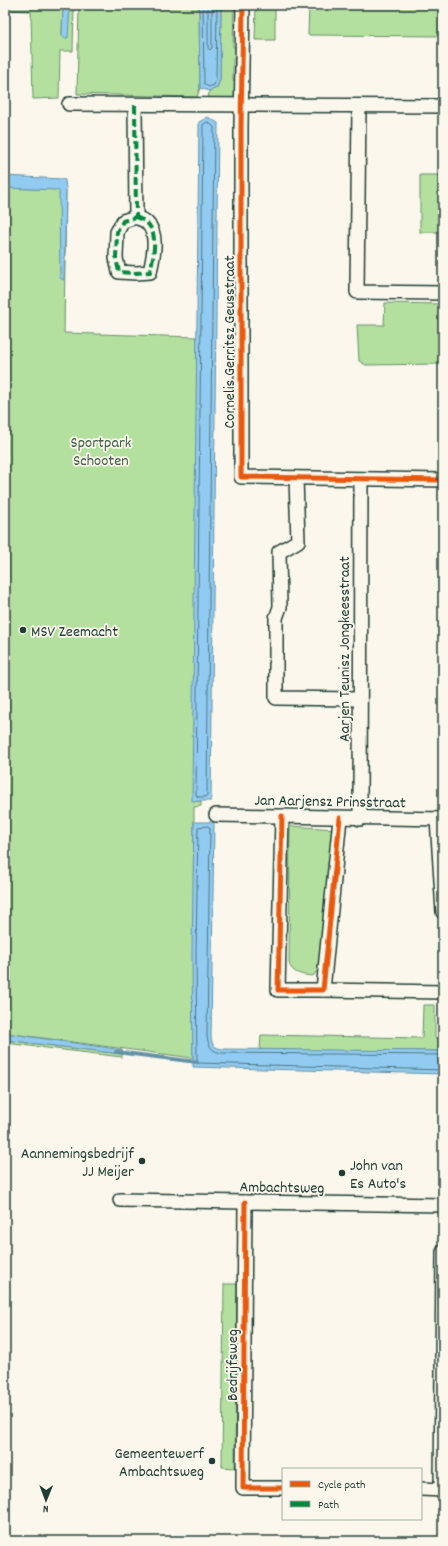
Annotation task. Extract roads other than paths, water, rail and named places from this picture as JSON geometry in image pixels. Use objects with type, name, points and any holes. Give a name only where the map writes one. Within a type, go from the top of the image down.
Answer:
[{"type":"street","name":"Cornelis Gerritsz Geusstraat","points":[[243,5],[241,105],[241,477],[443,480]]},
{"type":"street","points":[[69,104],[443,106]]},
{"type":"street","points":[[135,105],[136,218]]},
{"type":"street","points":[[359,106],[357,292],[443,292]]},
{"type":"street","points":[[296,478],[298,541],[279,552],[280,607],[276,618],[276,698],[359,699]]},
{"type":"street","name":"Aarjen Teunisz Jongkeesstraat","points":[[360,819],[359,699],[361,479]]},
{"type":"street","name":"Jan Aarjensz Prinsstraat","points":[[216,815],[360,819],[440,819]]},
{"type":"street","points":[[282,816],[278,990],[443,992]]},
{"type":"street","points":[[323,990],[340,818]]},
{"type":"street","points":[[440,819],[443,912]]},
{"type":"street","name":"Ambachtsweg","points":[[120,1200],[443,1206]]},
{"type":"street","name":"Bedrijfsweg","points":[[245,1202],[243,1488],[282,1488]]},
{"type":"street","points":[[422,1489],[442,1490],[443,1252]]},
{"type":"water","points":[[63,5],[70,5],[68,38],[64,38],[62,35]]},
{"type":"water","points":[[199,5],[221,5],[220,79],[217,88],[209,91],[200,88]]},
{"type":"water","points":[[208,117],[218,123],[211,801],[192,801],[199,122]]},
{"type":"water","points":[[5,176],[65,180],[64,280],[60,278],[59,191],[5,188]]},
{"type":"water","points":[[194,822],[214,822],[211,1037],[214,1046],[223,1049],[443,1051],[443,1074],[193,1067],[192,952]]},
{"type":"water","points":[[5,1033],[122,1050],[122,1054],[5,1040]]},
{"type":"waterway","points":[[116,1052],[197,1062]]},
{"type":"place","name":"MSV Zeemacht","points":[[23,630]]},
{"type":"place","name":"Aannemingsbedrijf JJ Meijer","points":[[142,1161]]},
{"type":"place","name":"John van Es Auto's","points":[[342,1173]]},
{"type":"place","name":"Gemeentewerf Ambachtsweg","points":[[212,1461]]},
{"type":"park label","name":"Sportpark Schooten","points":[[101,450]]}]
